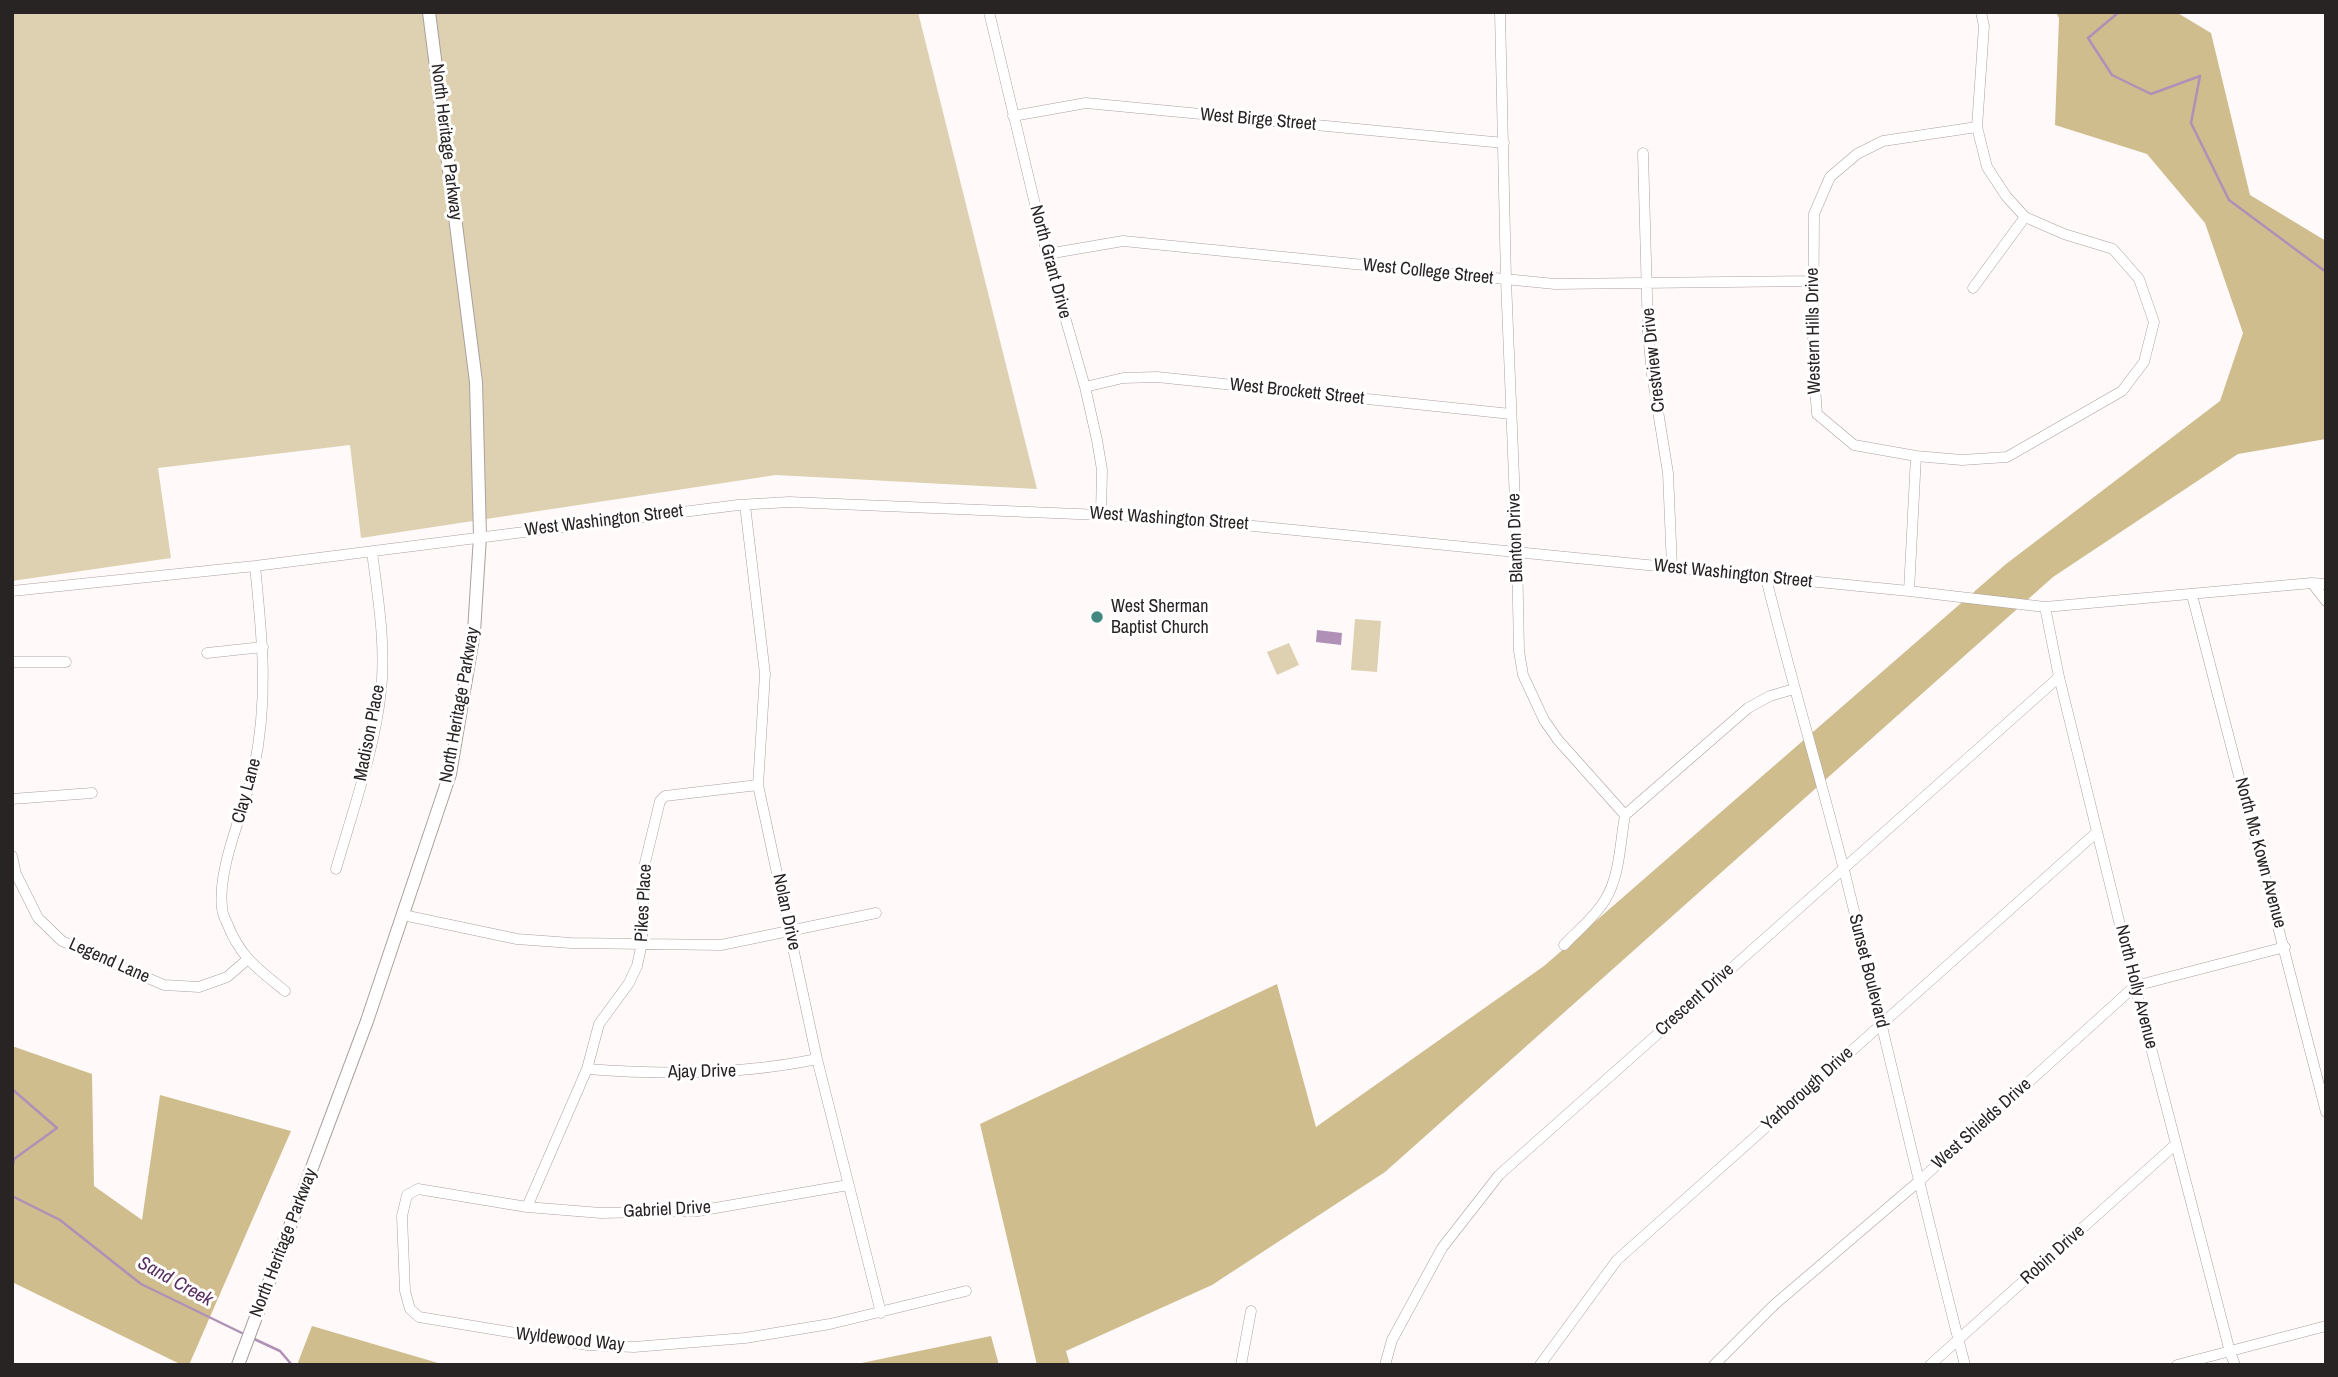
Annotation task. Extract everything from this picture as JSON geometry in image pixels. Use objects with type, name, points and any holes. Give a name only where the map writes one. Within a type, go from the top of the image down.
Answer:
[{"type":"main road","name":"North Heritage Parkway","points":[[238,1365],[367,1021],[450,774],[474,632],[480,536],[476,382],[429,12]]},
{"type":"street","name":"North Grant Drive","points":[[989,12],[1047,254],[1085,387],[1102,470],[1101,513]]},
{"type":"street","name":"Blanton Drive","points":[[1500,12],[1519,651],[1523,675],[1544,720],[1558,740],[1625,815]]},
{"type":"street","name":"Western Hills Drive","points":[[1977,127],[1883,141],[1857,155],[1830,177],[1814,214],[1813,360],[1817,414],[1854,444],[1916,456],[1962,460],[2007,457],[2122,391],[2144,362],[2154,322],[2138,279],[2113,249],[2064,234],[2025,217],[2006,196],[1987,167],[1977,127],[1984,26],[1981,12]]},
{"type":"street","name":"West Birge Street","points":[[1013,116],[1086,103],[1504,143]]},
{"type":"street","name":"Crestview Drive","points":[[1643,153],[1648,333],[1668,473],[1671,567]]},
{"type":"street","points":[[1973,288],[2025,217]]},
{"type":"street","name":"West College Street","points":[[1047,254],[1123,241],[1506,280],[1588,285],[1812,281]]},
{"type":"street","name":"West Brockett Street","points":[[1085,387],[1123,378],[1157,377],[1511,414]]},
{"type":"street","points":[[1909,591],[1916,456]]},
{"type":"street","name":"West Washington Street","points":[[12,591],[256,566],[745,505],[835,503],[1187,519],[2045,607],[2312,583],[2326,584]]},
{"type":"street","name":"Nolan Drive","points":[[745,505],[765,674],[758,785],[817,1059],[881,1313]]},
{"type":"street","name":"Madison Place","points":[[336,869],[367,761],[381,692],[382,639],[373,552]]},
{"type":"street","name":"Clay Lane","points":[[256,566],[263,647],[264,712],[254,769],[223,877],[222,909],[236,946],[285,991]]},
{"type":"street","name":"Sunset Boulevard","points":[[1766,578],[1843,867],[1918,1182],[1965,1365]]},
{"type":"street","points":[[2312,583],[2326,601]]},
{"type":"street","name":"North Mc Kown Avenue","points":[[2192,595],[2326,1112]]},
{"type":"street","name":"North Holly Avenue","points":[[2045,607],[2059,677],[2135,986],[2235,1365]]},
{"type":"street","points":[[208,653],[263,647]]},
{"type":"street","points":[[12,662],[66,662]]},
{"type":"street","name":"Crescent Drive","points":[[1385,1365],[1392,1340],[1443,1248],[1499,1175],[2059,677]]},
{"type":"street","points":[[1564,945],[1604,904],[1610,892],[1625,815],[1748,708],[1770,696],[1794,690]]},
{"type":"street","name":"Pikes Place","points":[[527,1207],[587,1069],[599,1024],[629,984],[637,967],[642,943],[645,863],[660,801],[665,796],[758,785]]},
{"type":"street","points":[[12,799],[92,793]]},
{"type":"street","name":"Yarborough Drive","points":[[1540,1365],[1617,1260],[2097,832]]},
{"type":"street","name":"Legend Lane","points":[[12,856],[16,874],[38,918],[62,940],[164,985],[199,987],[227,977],[248,959]]},
{"type":"street","points":[[403,915],[517,939],[570,943],[721,945],[876,913]]},
{"type":"street","name":"West Shields Drive","points":[[1714,1365],[1774,1305],[1918,1182],[2135,986],[2285,947]]},
{"type":"street","name":"Ajay Drive","points":[[587,1069],[667,1073],[718,1072],[782,1067],[817,1059]]},
{"type":"street","name":"Robin Drive","points":[[1930,1365],[2176,1144]]},
{"type":"street","name":"Gabriel Drive","points":[[527,1207],[601,1213],[698,1211],[848,1185]]},
{"type":"street","name":"Wyldewood Way","points":[[527,1207],[418,1189],[407,1195],[402,1216],[402,1251],[405,1291],[410,1309],[419,1317],[524,1336],[588,1345],[634,1347],[745,1338],[831,1324],[966,1291]]},
{"type":"street","points":[[1241,1365],[1251,1311]]},
{"type":"street","points":[[2177,1365],[2326,1326]]},
{"type":"shaded area","points":[[12,12],[918,12],[1037,489],[776,475],[361,538],[350,445],[158,468],[171,558],[12,581]]},
{"type":"shaded area","points":[[2056,12],[2176,12],[2211,33],[2250,195],[2326,241],[2326,439],[2238,454],[2053,577],[1385,1172],[1212,1285],[1066,1351],[1070,1365],[1037,1365],[980,1124],[1277,984],[1316,1127],[1544,966],[2006,564],[2220,401],[2243,333],[2205,223],[2147,154],[2055,125],[2059,18]]},
{"type":"shaded area","points":[[1355,619],[1381,621],[1377,672],[1351,670]]},
{"type":"shaded area","points":[[1317,630],[1342,633],[1341,645],[1316,642]]},
{"type":"shaded area","points":[[1289,643],[1299,665],[1277,675],[1267,652]]},
{"type":"shaded area","points":[[12,1046],[92,1074],[94,1186],[142,1220],[160,1095],[291,1131],[189,1365],[182,1365],[12,1282]]},
{"type":"shaded area","points":[[312,1326],[445,1365],[297,1365]]},
{"type":"shaded area","points":[[991,1336],[999,1365],[852,1365]]},
{"type":"waterway","points":[[2119,12],[2088,38],[2112,75],[2151,94],[2200,76],[2191,123],[2229,200],[2326,272]]},
{"type":"waterway","name":"Sand Creek","points":[[12,1089],[57,1128],[14,1159],[12,1170]]},
{"type":"waterway","name":"Sand Creek","points":[[12,1196],[60,1220],[141,1284],[246,1335]]},
{"type":"waterway","name":"Sand Creek","points":[[252,1338],[280,1351],[292,1365]]},
{"type":"place","name":"West Sherman Baptist Church","points":[[1097,617]]}]
